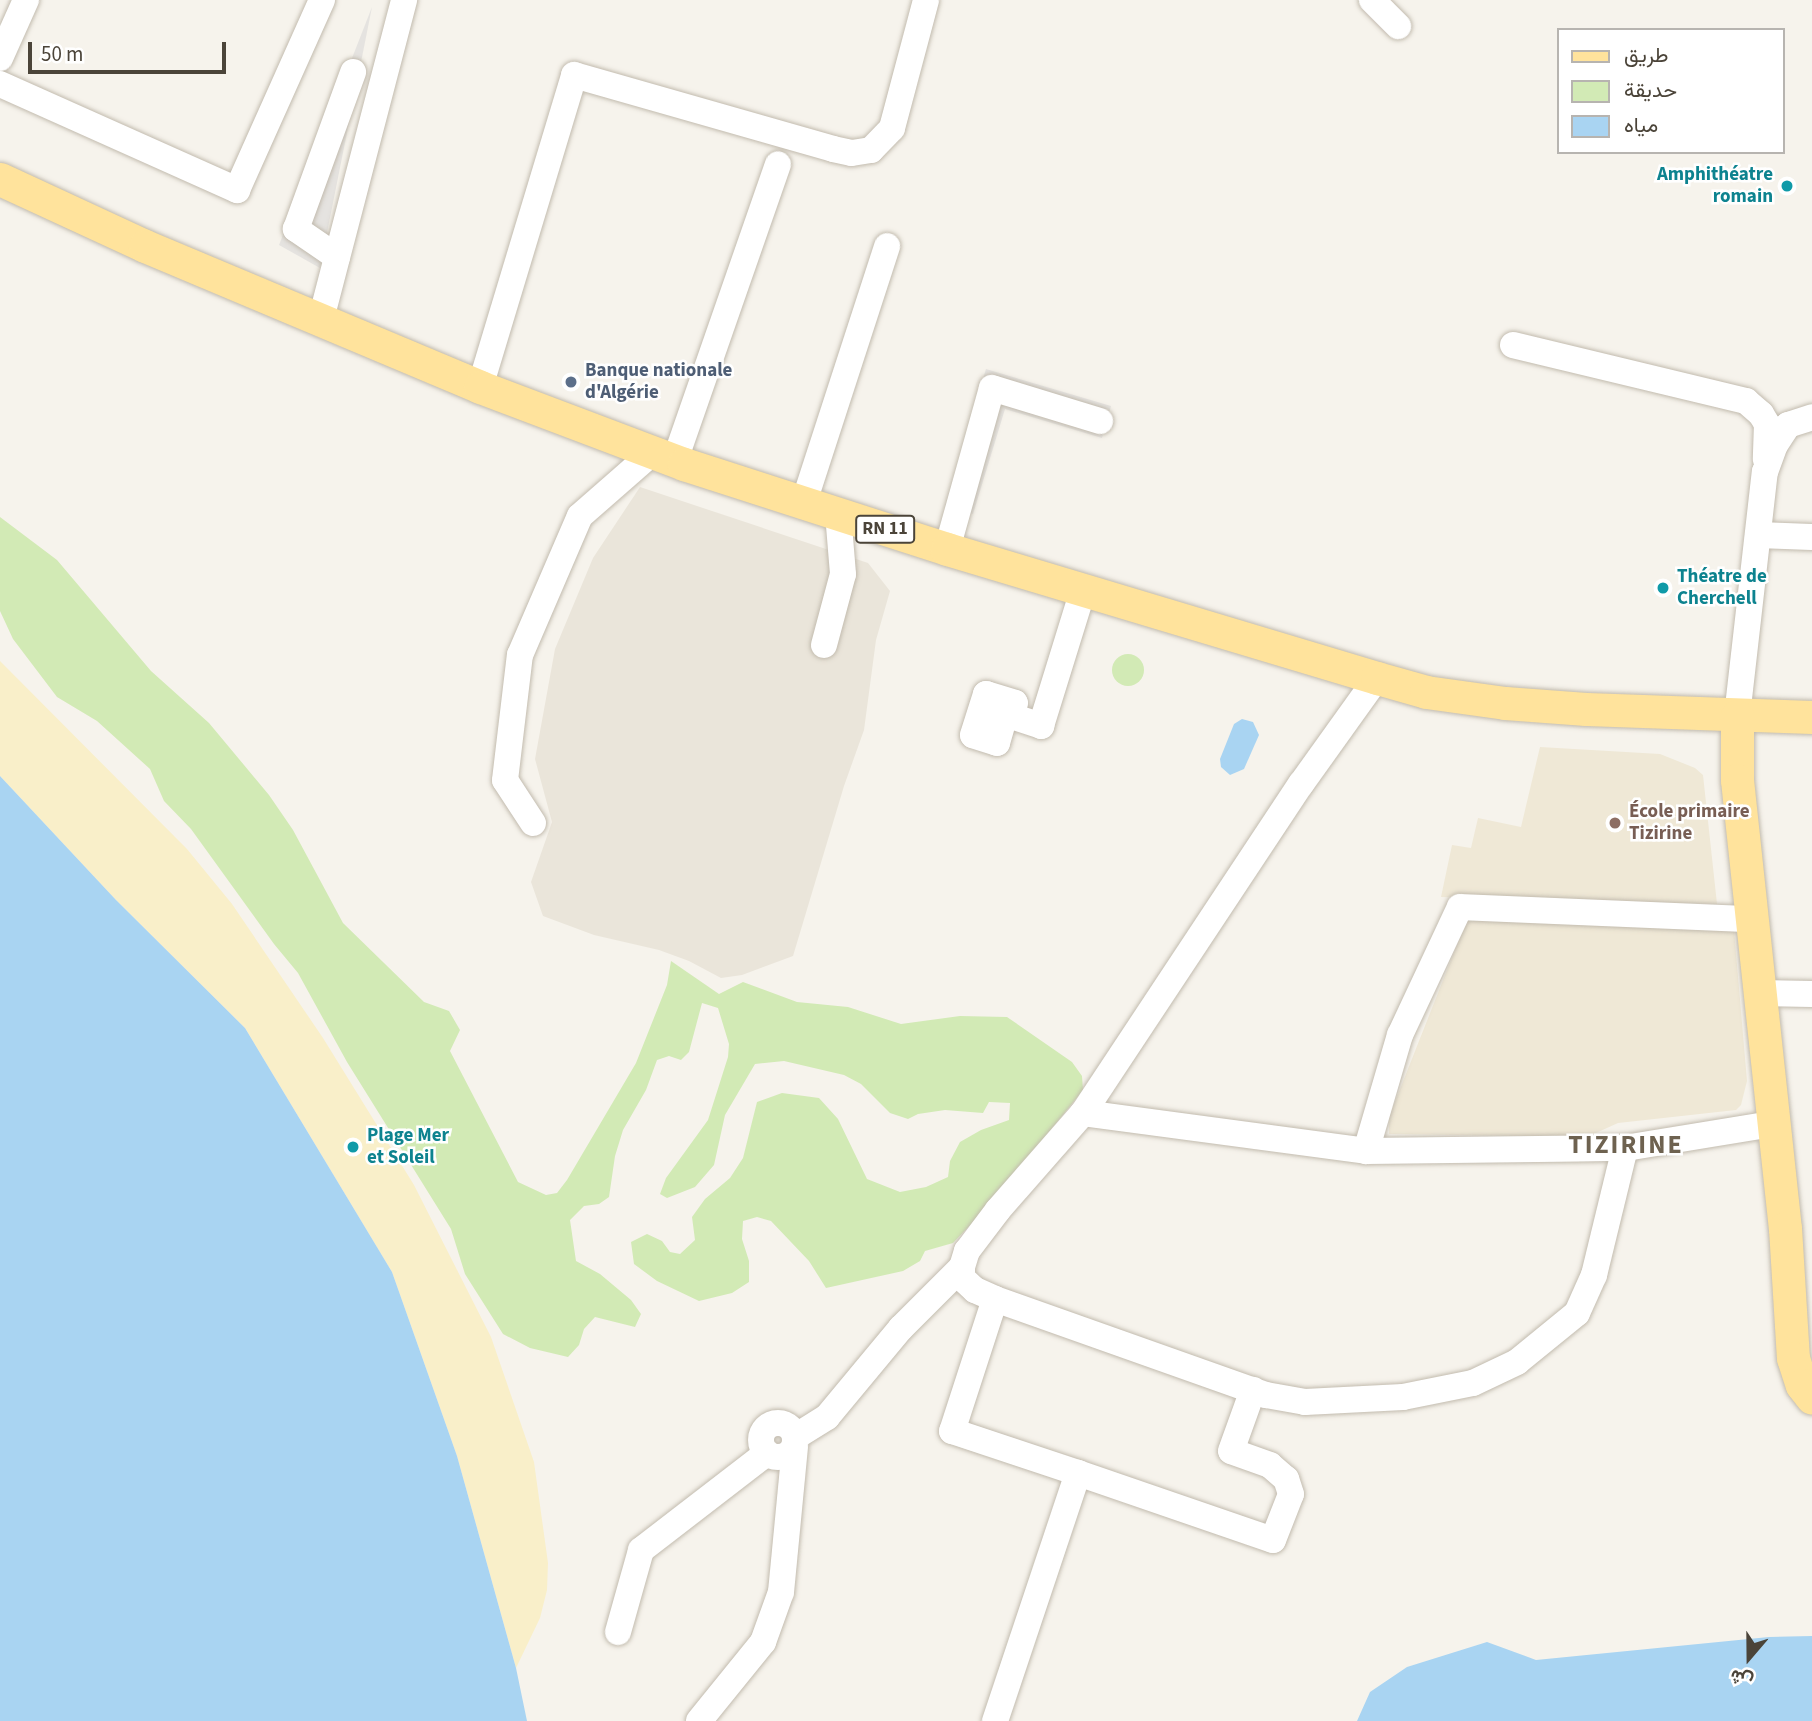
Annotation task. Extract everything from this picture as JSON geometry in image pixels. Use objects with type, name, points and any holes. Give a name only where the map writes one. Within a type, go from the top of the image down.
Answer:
[{"type":"main road","name":"RN 11","points":[[0,179],[145,246],[480,387],[664,456],[947,549],[1377,678],[1426,692],[1505,703],[1737,716],[1812,717]]},
{"type":"main road","points":[[1737,716],[1737,780],[1785,1228],[1793,1358],[1802,1385],[1812,1398]]},
{"type":"street","points":[[0,58],[26,0]]},
{"type":"street","points":[[0,84],[237,190],[322,0]]},
{"type":"street","points":[[321,319],[404,0]]},
{"type":"street","points":[[480,387],[574,75],[833,149],[852,153],[871,150],[892,128],[926,0]]},
{"type":"street","points":[[1372,0],[1398,26]]},
{"type":"street","points":[[337,257],[296,229],[353,72]]},
{"type":"street","points":[[533,823],[505,780],[520,655],[580,516],[664,456],[778,164]]},
{"type":"street","points":[[804,502],[887,246]]},
{"type":"street","points":[[1513,345],[1812,417]]},
{"type":"street","points":[[947,549],[992,388],[1100,421]]},
{"type":"street","points":[[1737,716],[1769,442],[1767,424],[1746,401]]},
{"type":"street","points":[[1765,472],[1775,445],[1788,425],[1803,417],[1812,417]]},
{"type":"street","points":[[824,645],[842,574],[838,513]]},
{"type":"street","points":[[1758,536],[1812,537]]},
{"type":"street","points":[[1011,716],[1041,726],[1083,590]]},
{"type":"street","points":[[795,1442],[827,1417],[901,1328],[961,1267],[967,1251],[998,1210],[1083,1112],[1301,784],[1377,678]]},
{"type":"street","points":[[1366,1151],[1400,1035],[1460,907],[1751,919]]},
{"type":"street","points":[[1759,993],[1812,994]]},
{"type":"street","points":[[1083,1112],[1366,1151],[1625,1148],[1772,1124]]},
{"type":"street","points":[[961,1267],[962,1278],[975,1290],[995,1299],[1253,1390],[1305,1402],[1403,1397],[1473,1383],[1517,1362],[1577,1313],[1594,1275],[1625,1148]]},
{"type":"street","points":[[995,1299],[952,1431],[1273,1540],[1291,1494],[1286,1479],[1270,1465],[1231,1451],[1253,1390]]},
{"type":"street","points":[[618,1632],[641,1550],[767,1453],[761,1443],[767,1427],[784,1424],[795,1442],[781,1592],[763,1642],[699,1721]]},
{"type":"street","points":[[995,1721],[1078,1474]]},
{"type":"shaded area","points":[[372,7],[320,268],[279,245]]},
{"type":"shaded area","points":[[986,369],[1111,406],[1102,438],[1005,409],[973,514],[945,506]]},
{"type":"shaded area","points":[[640,487],[868,563],[890,591],[876,640],[864,730],[844,786],[793,956],[742,975],[721,978],[689,961],[659,950],[594,935],[543,916],[531,882],[552,822],[535,759],[555,649],[593,558]]},
{"type":"shaded area","name":"École primaire Tizirine","points":[[1540,747],[1660,754],[1695,768],[1703,775],[1717,904],[1441,897],[1452,845],[1471,848],[1478,818],[1521,827]]},
{"type":"shaded area","points":[[1468,917],[1734,930],[1747,1081],[1741,1105],[1736,1110],[1618,1123],[1587,1137],[1389,1134],[1389,1117]]},
{"type":"green space","points":[[0,517],[57,560],[151,671],[209,723],[269,795],[293,830],[343,923],[424,1002],[449,1011],[460,1030],[450,1051],[518,1182],[546,1195],[557,1193],[567,1180],[636,1063],[667,985],[671,961],[719,994],[743,982],[797,1002],[848,1007],[901,1024],[960,1016],[1007,1017],[1072,1062],[1082,1076],[1083,1090],[994,1200],[953,1243],[925,1251],[920,1261],[903,1271],[826,1288],[809,1261],[771,1221],[757,1217],[743,1221],[742,1239],[749,1261],[749,1282],[732,1293],[699,1301],[657,1281],[634,1264],[631,1242],[647,1234],[662,1241],[670,1252],[680,1254],[695,1240],[692,1217],[705,1199],[730,1178],[743,1158],[757,1102],[782,1093],[819,1098],[838,1119],[867,1179],[900,1192],[926,1187],[948,1177],[950,1161],[960,1142],[981,1130],[1009,1120],[1010,1103],[989,1102],[983,1113],[945,1110],[918,1114],[908,1119],[890,1113],[861,1084],[844,1075],[784,1061],[755,1064],[725,1115],[714,1165],[695,1187],[667,1198],[660,1194],[666,1178],[708,1120],[728,1057],[729,1044],[718,1008],[702,1003],[689,1052],[681,1060],[669,1056],[657,1060],[646,1090],[623,1130],[615,1156],[609,1197],[599,1204],[584,1206],[570,1220],[576,1261],[600,1274],[631,1300],[641,1314],[635,1327],[595,1317],[584,1329],[579,1345],[568,1357],[530,1348],[503,1334],[465,1274],[451,1229],[347,1062],[298,973],[191,829],[164,801],[150,769],[97,721],[57,697],[13,639],[0,611]]},
{"type":"green space","points":[[1128,654],[1140,658],[1144,670],[1140,682],[1128,686],[1116,682],[1112,670],[1116,658]]},
{"type":"sand","name":"Plage Mer et Soleil","points":[[0,661],[187,849],[232,904],[323,1038],[414,1185],[491,1337],[534,1462],[548,1563],[547,1590],[540,1618],[516,1668],[457,1456],[392,1272],[245,1028],[116,900],[0,776]]},
{"type":"water","points":[[1242,719],[1253,722],[1259,735],[1244,769],[1230,775],[1221,767],[1220,759],[1234,724]]},
{"type":"water","points":[[0,776],[116,900],[245,1028],[392,1272],[457,1456],[516,1668],[527,1721],[0,1721]]},
{"type":"water","points":[[1812,1636],[1812,1721],[1357,1721],[1370,1692],[1407,1667],[1487,1642],[1536,1660],[1769,1637]]},
{"type":"place","name":"Amphithéatre romain","points":[[1787,186]]},
{"type":"place","name":"Banque nationale d'Algérie","points":[[571,382]]},
{"type":"place","name":"Théatre de Cherchell","points":[[1663,588]]},
{"type":"place","name":"École primaire Tizirine","points":[[1615,823]]},
{"type":"place","name":"Plage Mer et Soleil","points":[[353,1147]]},
{"type":"district","name":"TIZIRINE","points":[[1626,1145]]}]
